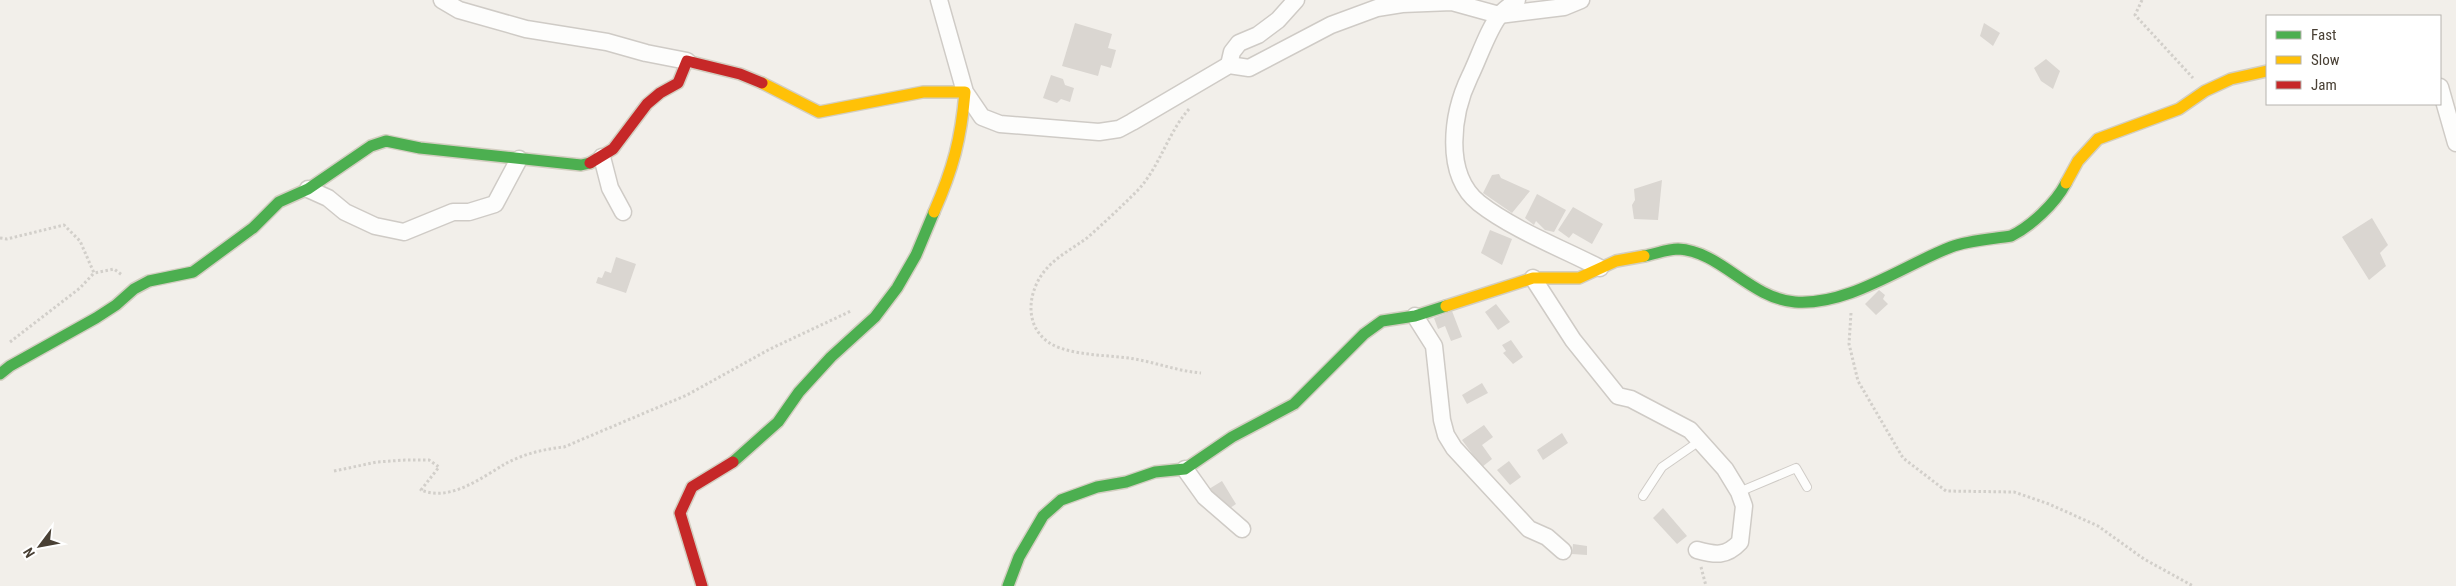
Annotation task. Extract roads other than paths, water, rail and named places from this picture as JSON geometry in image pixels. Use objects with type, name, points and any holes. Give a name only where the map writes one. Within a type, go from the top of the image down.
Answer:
[{"type":"street","points":[[442,0],[459,10],[526,29],[607,42],[646,54],[687,61],[740,74],[774,88],[819,112],[923,92],[965,92]]},
{"type":"street","points":[[940,0],[965,92],[982,117],[1000,124],[1100,132],[1119,128],[1132,122],[1187,87],[1229,64],[1249,68],[1331,25],[1377,8],[1402,4],[1452,2],[1499,15],[1564,7],[1580,0]]},
{"type":"street","points":[[1229,64],[1232,52],[1240,43],[1258,35],[1278,20],[1296,0]]},
{"type":"street","points":[[1517,0],[1499,15],[1464,87],[1454,130],[1458,169],[1466,188],[1478,203],[1502,218],[1600,268]]},
{"type":"street","points":[[0,374],[10,366],[96,318],[116,305],[134,289],[149,282],[192,272],[253,228],[279,202],[308,189],[371,146],[386,142],[420,148],[519,159],[581,165],[592,163],[614,149],[647,104],[660,93],[678,83],[687,61]]},
{"type":"street","points":[[1008,586],[1020,557],[1043,516],[1061,500],[1097,487],[1126,482],[1154,472],[1185,469],[1232,437],[1294,404],[1352,345],[1382,321],[1414,316],[1533,278],[1579,278],[1600,268],[1647,254],[1678,249],[1706,257],[1764,295],[1779,300],[1794,302],[1823,301],[1854,293],[1938,251],[1953,246],[2002,239],[2019,232],[2055,200],[2063,190],[2078,161],[2098,140],[2179,109],[2205,91],[2239,76],[2266,71]]},
{"type":"street","points":[[2441,90],[2456,143]]},
{"type":"street","points":[[702,586],[680,513],[692,487],[742,456],[778,422],[799,392],[831,357],[875,317],[897,288],[916,255],[952,172],[962,128],[965,92]]},
{"type":"street","points":[[602,157],[610,188],[623,212]]},
{"type":"street","points":[[308,189],[328,198],[345,212],[375,226],[404,232],[453,212],[469,212],[495,204],[519,159]]},
{"type":"street","points":[[1533,278],[1573,340],[1618,396],[1631,399],[1690,430],[1701,440],[1725,469],[1739,492],[1744,506],[1740,542],[1726,554],[1713,554],[1697,550]]},
{"type":"street","points":[[1414,316],[1434,346],[1438,368],[1442,420],[1446,435],[1454,448],[1529,529],[1547,537],[1563,551]]},
{"type":"street","points":[[1185,469],[1205,497],[1242,529]]},
{"type":"lane","points":[[1643,496],[1662,467],[1701,440]]},
{"type":"lane","points":[[1739,492],[1796,468],[1807,487]]}]
